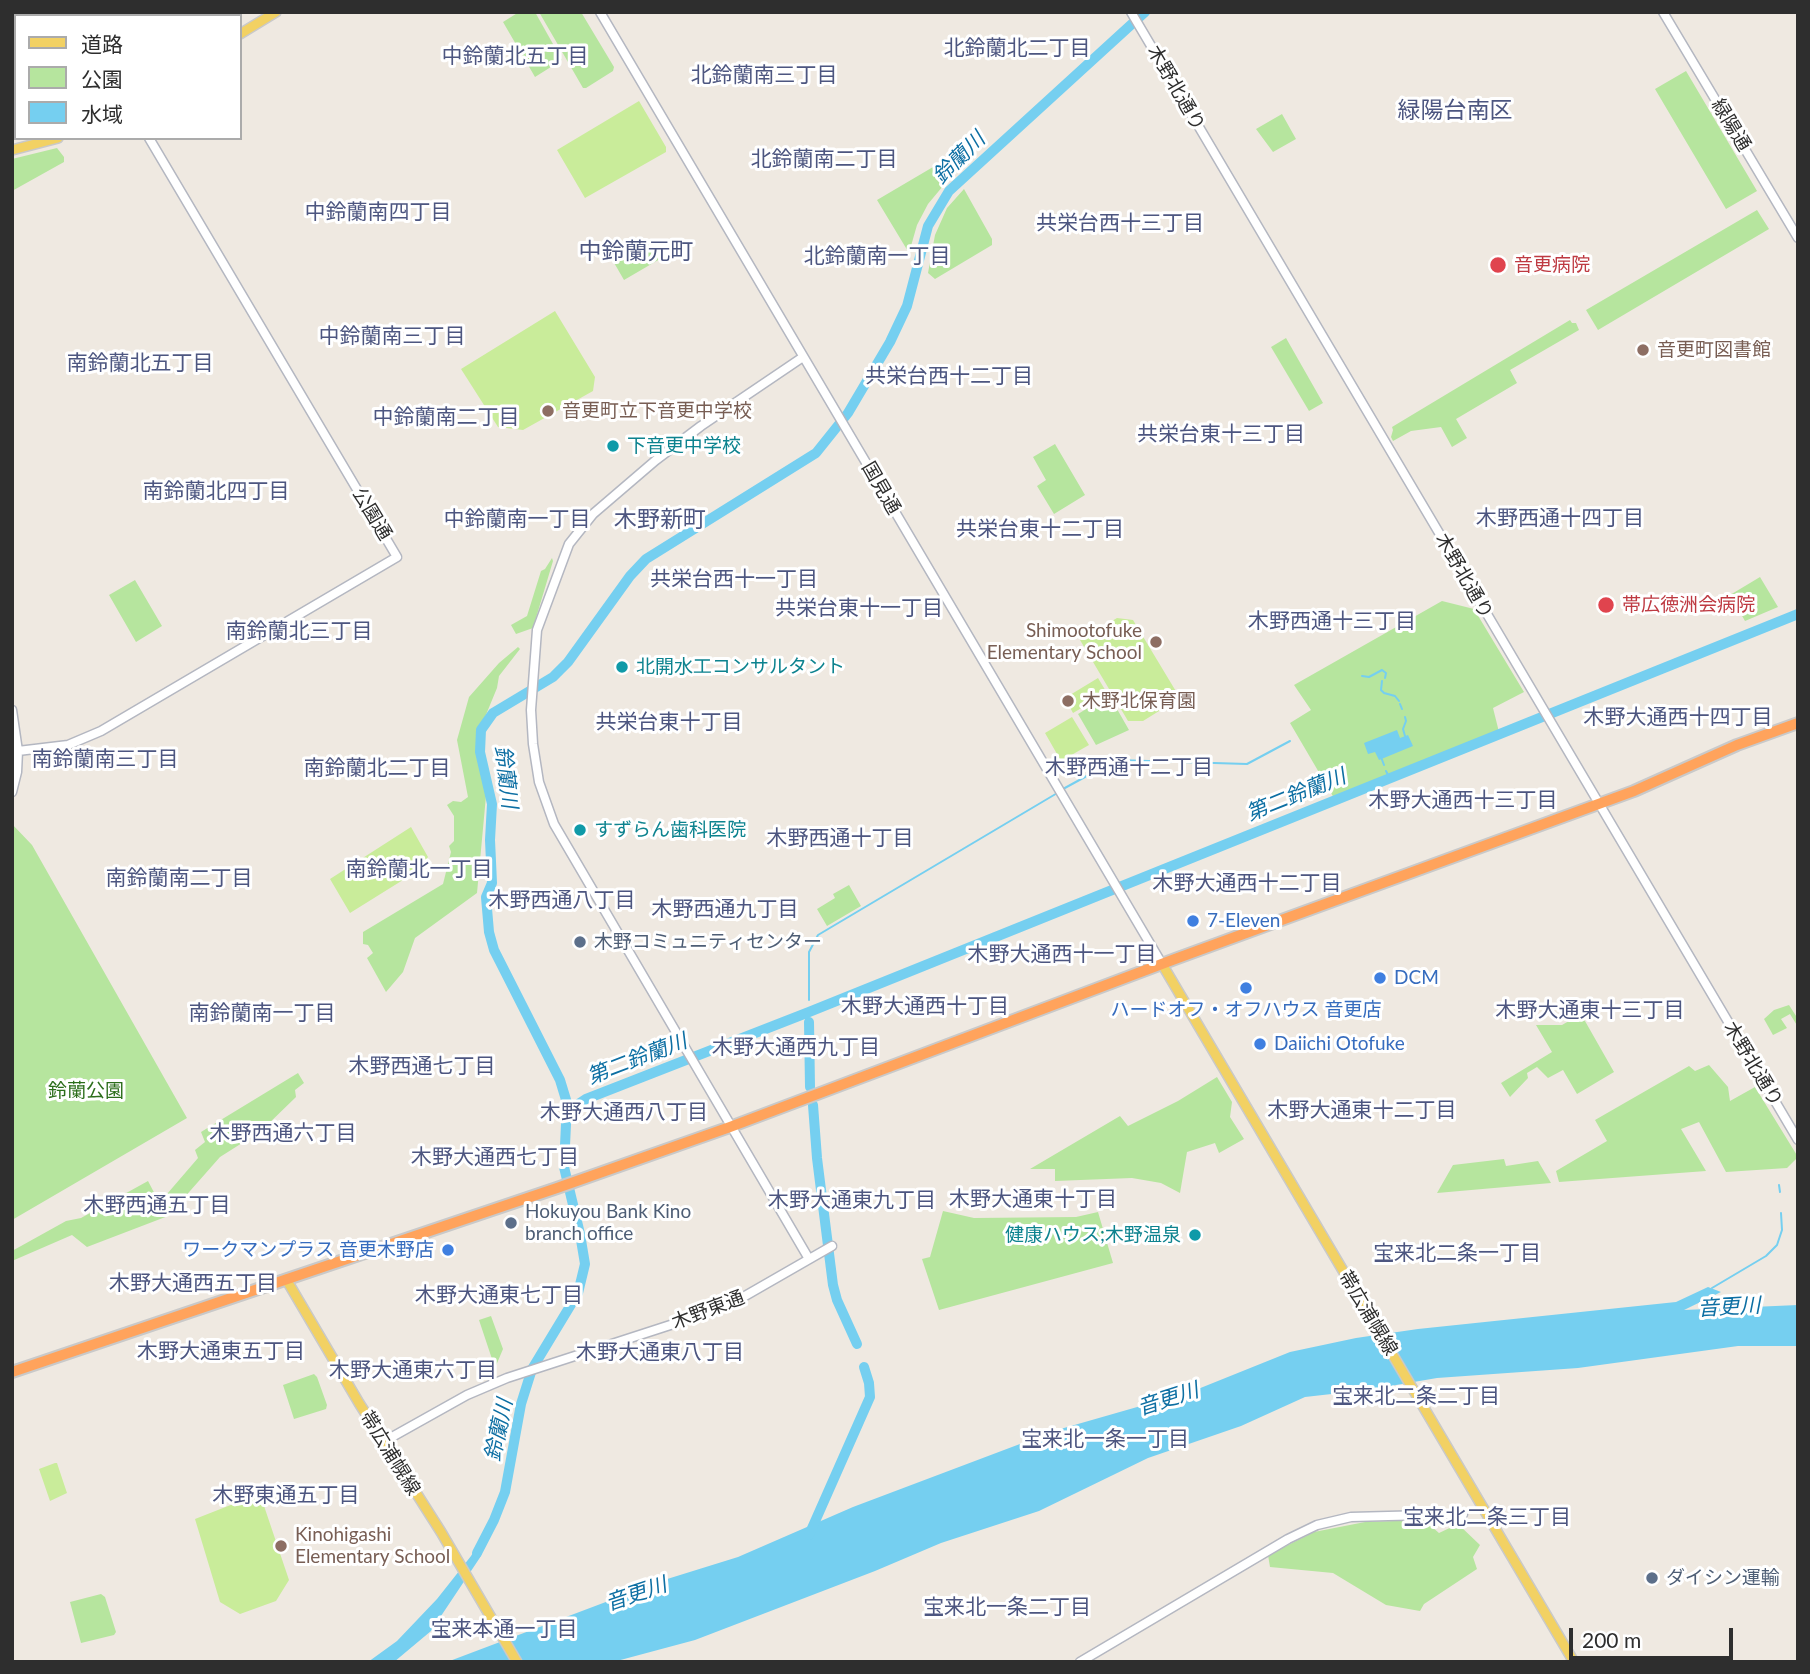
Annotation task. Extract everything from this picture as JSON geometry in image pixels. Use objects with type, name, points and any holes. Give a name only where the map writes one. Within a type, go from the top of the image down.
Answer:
[{"type":"highway","points":[[12,1371],[561,1187],[730,1127],[1162,964],[1634,791],[1737,745],[1798,723]]},
{"type":"main road","points":[[242,33],[276,12]]},
{"type":"main road","points":[[12,150],[50,140]]},
{"type":"main road","name":"帯広浦幌線","points":[[1162,964],[1574,1662]]},
{"type":"main road","name":"帯広浦幌線","points":[[286,1279],[517,1662]]},
{"type":"street","name":"国見通","points":[[600,12],[1162,964]]},
{"type":"street","name":"緑陽通","points":[[1663,12],[1798,238]]},
{"type":"street","name":"木野北通り","points":[[1131,13],[1798,1140]]},
{"type":"street","name":"公園通","points":[[18,751],[68,745],[101,731],[397,557],[150,140]]},
{"type":"street","points":[[803,357],[656,460],[593,514],[569,544],[546,602],[535,640],[531,699],[535,763],[554,824],[809,1259]]},
{"type":"street","points":[[12,710],[18,751],[12,792]]},
{"type":"street","name":"木野東通","points":[[383,1442],[477,1390],[714,1310],[761,1289],[829,1248]]},
{"type":"street","points":[[1080,1662],[1288,1539],[1317,1525],[1362,1516],[1463,1514]]},
{"type":"green space","points":[[519,12],[535,12],[562,60],[535,77],[503,22]]},
{"type":"green space","points":[[539,12],[581,12],[614,67],[613,71],[583,88]]},
{"type":"green space","points":[[1686,71],[1757,191],[1726,209],[1655,89]]},
{"type":"green space","points":[[639,101],[666,147],[666,152],[585,198],[557,150]]},
{"type":"green space","points":[[1282,114],[1296,139],[1273,152],[1256,129]]},
{"type":"green space","points":[[967,147],[976,156],[948,180],[928,204],[917,225],[909,253],[877,200]]},
{"type":"green space","points":[[57,148],[64,157],[64,162],[12,191],[12,159]]},
{"type":"green space","points":[[964,189],[992,239],[992,245],[935,279],[928,273],[935,235],[947,208]]},
{"type":"green space","points":[[1757,210],[1769,229],[1598,330],[1586,310]]},
{"type":"green space","points":[[649,240],[660,259],[624,280],[613,261]]},
{"type":"green space","points":[[555,311],[595,377],[593,391],[523,430],[498,427],[461,369]]},
{"type":"green space","points":[[1570,320],[1576,323],[1579,330],[1510,370],[1517,383],[1456,419],[1467,438],[1452,447],[1441,427],[1411,431],[1393,441],[1392,427]]},
{"type":"green space","points":[[1286,338],[1323,403],[1309,411],[1271,347]]},
{"type":"green space","points":[[1055,444],[1085,495],[1054,514],[1037,486],[1046,480],[1033,457]]},
{"type":"green space","points":[[552,558],[533,628],[516,634],[511,625],[527,616],[541,571]]},
{"type":"green space","points":[[1760,577],[1778,607],[1745,621],[1730,595]]},
{"type":"green space","points":[[135,580],[162,626],[136,642],[109,595]]},
{"type":"green space","points":[[1442,601],[1474,609],[1524,692],[1493,708],[1499,732],[1334,798],[1290,723],[1311,710],[1294,685]]},
{"type":"green space","points":[[1117,618],[1133,620],[1180,698],[1143,721],[1128,721],[1080,640]]},
{"type":"green space","points":[[518,647],[520,649],[499,676],[497,688],[476,739],[486,796],[477,893],[415,938],[403,972],[386,992],[367,958],[373,953],[368,945],[363,944],[363,932],[443,884],[451,852],[449,846],[454,841],[454,816],[447,805],[453,801],[461,802],[468,797],[457,740],[469,697],[499,663]]},
{"type":"green space","points":[[1098,678],[1107,693],[1073,713],[1065,698]]},
{"type":"green space","points":[[1109,695],[1129,730],[1096,745],[1078,714]]},
{"type":"green space","points":[[1072,717],[1089,745],[1061,761],[1045,733]]},
{"type":"green space","name":"鈴蘭公園","points":[[12,824],[32,845],[187,1118],[12,1220]]},
{"type":"green space","points":[[411,827],[428,857],[419,870],[350,913],[330,879]]},
{"type":"green space","points":[[849,885],[861,906],[827,926],[817,909],[835,898],[833,894]]},
{"type":"green space","points":[[1789,1005],[1798,1019],[1798,1027],[1790,1014],[1781,1019],[1787,1028],[1773,1035],[1764,1019],[1774,1010]]},
{"type":"green space","points":[[1581,1014],[1614,1072],[1577,1094],[1563,1070],[1548,1078],[1537,1067],[1527,1073],[1528,1078],[1510,1097],[1501,1083],[1552,1052],[1536,1025],[1562,1025]]},
{"type":"green space","points":[[1709,1065],[1728,1087],[1730,1101],[1755,1087],[1798,1157],[1787,1168],[1726,1172],[1699,1122],[1681,1129],[1706,1171],[1559,1182],[1556,1171],[1607,1141],[1595,1120],[1689,1066],[1695,1071]]},
{"type":"green space","points":[[298,1073],[304,1083],[295,1090],[296,1097],[261,1131],[220,1157],[168,1216],[87,1247],[72,1235],[12,1261],[12,1251],[66,1221],[81,1218],[148,1181],[158,1200],[167,1194],[198,1158],[195,1150],[205,1142],[201,1132]]},
{"type":"green space","points":[[1217,1077],[1232,1102],[1230,1117],[1244,1139],[1219,1153],[1215,1143],[1187,1152],[1180,1193],[1161,1183],[1132,1178],[1055,1181],[1055,1169],[1030,1169],[1120,1116],[1128,1126],[1178,1101]]},
{"type":"green space","points":[[1504,1159],[1506,1166],[1538,1161],[1551,1183],[1437,1193],[1453,1165]]},
{"type":"green space","points":[[943,1211],[974,1218],[1076,1217],[1098,1212],[1113,1263],[939,1310],[922,1259],[930,1257]]},
{"type":"green space","points":[[491,1316],[503,1349],[495,1368],[479,1320]]},
{"type":"green space","points":[[314,1374],[327,1405],[326,1409],[294,1419],[283,1385]]},
{"type":"green space","points":[[55,1463],[67,1493],[50,1501],[39,1469]]},
{"type":"green space","points":[[251,1497],[262,1500],[289,1580],[276,1601],[240,1614],[220,1602],[195,1519]]},
{"type":"green space","points":[[1424,1520],[1439,1533],[1458,1524],[1480,1545],[1473,1557],[1477,1569],[1424,1604],[1420,1611],[1386,1605],[1333,1573],[1270,1567],[1268,1555],[1314,1532],[1365,1522]]},
{"type":"green space","points":[[101,1594],[105,1597],[116,1632],[114,1635],[81,1643],[70,1602]]},
{"type":"water","points":[[1397,730],[1400,738],[1408,735],[1413,746],[1379,760],[1375,752],[1368,754],[1364,743]]},
{"type":"water","name":"音更川","points":[[1708,1287],[1721,1292],[1684,1310],[1798,1305],[1798,1346],[1738,1346],[1578,1368],[1437,1378],[1305,1397],[1241,1426],[1148,1458],[1039,1511],[941,1543],[695,1640],[613,1662],[447,1662],[664,1580],[738,1557],[853,1507],[1057,1430],[1193,1391],[1290,1352],[1356,1338],[1418,1329],[1676,1302]]},
{"type":"water","points":[[485,1540],[481,1556],[431,1631],[394,1662],[368,1662],[397,1641],[437,1599],[480,1541]]},
{"type":"waterway","name":"鈴蘭川","points":[[477,1553],[505,1492],[521,1404],[532,1369],[578,1293],[585,1264],[564,1167],[567,1103],[560,1080],[494,950],[489,932],[486,897],[492,883],[492,804],[480,752],[481,730],[493,713],[553,677],[568,662],[630,576],[646,559],[816,453],[848,413],[890,342],[907,306],[928,226],[949,191],[1145,12]]},
{"type":"waterway","name":"第二鈴蘭川","points":[[565,1120],[577,1105],[586,1099],[1798,614]]},
{"type":"waterway","points":[[1362,676],[1369,677],[1382,670],[1386,673],[1385,678]]},
{"type":"waterway","points":[[1382,681],[1381,690],[1395,696],[1399,701]]},
{"type":"waterway","points":[[1400,704],[1402,709]]},
{"type":"waterway","points":[[1405,717],[1405,736]]},
{"type":"waterway","points":[[1063,789],[1116,760],[1247,764],[1290,741]]},
{"type":"waterway","points":[[1381,757],[1384,765]]},
{"type":"waterway","name":"第二鈴蘭川","points":[[1386,771],[1390,779]]},
{"type":"waterway","points":[[809,1000],[809,952],[818,935],[1059,792]]},
{"type":"waterway","name":"第二鈴蘭川","points":[[809,1022],[810,1087]]},
{"type":"waterway","name":"第二鈴蘭川","points":[[813,1105],[833,1285],[857,1344]]},
{"type":"waterway","points":[[1779,1185],[1780,1192]]},
{"type":"waterway","name":"音更川","points":[[1712,1288],[1766,1256],[1777,1245],[1782,1230],[1781,1213]]},
{"type":"waterway","name":"第二鈴蘭川","points":[[809,1535],[870,1397],[864,1367]]},
{"type":"place","name":"音更病院","points":[[1498,265]]},
{"type":"place","name":"音更町図書館","points":[[1643,350]]},
{"type":"place","name":"音更町立下音更中学校","points":[[548,411]]},
{"type":"place","name":"下音更中学校","points":[[613,446]]},
{"type":"place","name":"帯広徳洲会病院","points":[[1606,605]]},
{"type":"place","name":"Shimootofuke Elementary School","points":[[1156,642]]},
{"type":"place","name":"北開水工コンサルタント","points":[[622,667]]},
{"type":"place","name":"木野北保育園","points":[[1068,701]]},
{"type":"place","name":"すずらん歯科医院","points":[[580,830]]},
{"type":"place","name":"7-Eleven","points":[[1193,921]]},
{"type":"place","name":"木野コミュニティセンター","points":[[580,942]]},
{"type":"place","name":"DCM","points":[[1380,978]]},
{"type":"place","name":"ハードオフ・オフハウス 音更店","points":[[1246,988]]},
{"type":"place","name":"Daiichi Otofuke","points":[[1260,1044]]},
{"type":"place","name":"Hokuyou Bank Kino branch office","points":[[511,1223]]},
{"type":"place","name":"健康ハウス;木野温泉","points":[[1195,1235]]},
{"type":"place","name":"ワークマンプラス 音更木野店","points":[[448,1250]]},
{"type":"place","name":"Kinohigashi Elementary School","points":[[281,1546]]},
{"type":"place","name":"ダイシン運輸","points":[[1652,1578]]},
{"type":"district","name":"北鈴蘭北二丁目","points":[[1017,48]]},
{"type":"district","name":"中鈴蘭北五丁目","points":[[515,56]]},
{"type":"district","name":"北鈴蘭南三丁目","points":[[764,75]]},
{"type":"district","name":"緑陽台南区","points":[[1455,111]]},
{"type":"district","name":"北鈴蘭南二丁目","points":[[824,159]]},
{"type":"district","name":"中鈴蘭南四丁目","points":[[378,212]]},
{"type":"district","name":"共栄台西十三丁目","points":[[1120,223]]},
{"type":"district","name":"中鈴蘭元町","points":[[636,252]]},
{"type":"district","name":"北鈴蘭南一丁目","points":[[877,256]]},
{"type":"district","name":"中鈴蘭南三丁目","points":[[392,336]]},
{"type":"district","name":"南鈴蘭北五丁目","points":[[140,363]]},
{"type":"district","name":"共栄台西十二丁目","points":[[949,376]]},
{"type":"district","name":"中鈴蘭南二丁目","points":[[446,417]]},
{"type":"district","name":"共栄台東十三丁目","points":[[1221,434]]},
{"type":"district","name":"南鈴蘭北四丁目","points":[[216,491]]},
{"type":"district","name":"木野西通十四丁目","points":[[1560,518]]},
{"type":"district","name":"中鈴蘭南一丁目","points":[[517,519]]},
{"type":"district","name":"木野新町","points":[[660,520]]},
{"type":"district","name":"共栄台東十二丁目","points":[[1040,529]]},
{"type":"district","name":"共栄台西十一丁目","points":[[734,579]]},
{"type":"district","name":"共栄台東十一丁目","points":[[859,608]]},
{"type":"district","name":"木野西通十三丁目","points":[[1332,621]]},
{"type":"district","name":"南鈴蘭北三丁目","points":[[299,631]]},
{"type":"district","name":"木野大通西十四丁目","points":[[1678,717]]},
{"type":"district","name":"共栄台東十丁目","points":[[669,722]]},
{"type":"district","name":"南鈴蘭南三丁目","points":[[105,759]]},
{"type":"district","name":"木野西通十二丁目","points":[[1129,767]]},
{"type":"district","name":"南鈴蘭北二丁目","points":[[377,768]]},
{"type":"district","name":"木野大通西十三丁目","points":[[1463,800]]},
{"type":"district","name":"木野西通十丁目","points":[[840,838]]},
{"type":"district","name":"南鈴蘭北一丁目","points":[[419,869]]},
{"type":"district","name":"南鈴蘭南二丁目","points":[[179,878]]},
{"type":"district","name":"木野大通西十二丁目","points":[[1247,883]]},
{"type":"district","name":"木野西通八丁目","points":[[562,900]]},
{"type":"district","name":"木野西通九丁目","points":[[725,909]]},
{"type":"district","name":"木野大通西十一丁目","points":[[1062,954]]},
{"type":"district","name":"木野大通西十丁目","points":[[925,1006]]},
{"type":"district","name":"木野大通東十三丁目","points":[[1590,1010]]},
{"type":"district","name":"南鈴蘭南一丁目","points":[[262,1013]]},
{"type":"district","name":"木野大通西九丁目","points":[[796,1047]]},
{"type":"district","name":"木野西通七丁目","points":[[422,1066]]},
{"type":"district","name":"木野大通東十二丁目","points":[[1362,1110]]},
{"type":"district","name":"木野大通西八丁目","points":[[624,1112]]},
{"type":"district","name":"木野西通六丁目","points":[[283,1133]]},
{"type":"district","name":"木野大通西七丁目","points":[[495,1157]]},
{"type":"district","name":"木野大通東十丁目","points":[[1033,1199]]},
{"type":"district","name":"木野大通東九丁目","points":[[852,1200]]},
{"type":"district","name":"木野西通五丁目","points":[[157,1205]]},
{"type":"district","name":"宝来北二条一丁目","points":[[1457,1253]]},
{"type":"district","name":"木野大通西五丁目","points":[[193,1283]]},
{"type":"district","name":"木野大通東七丁目","points":[[499,1295]]},
{"type":"district","name":"木野大通東五丁目","points":[[221,1351]]},
{"type":"district","name":"木野大通東八丁目","points":[[660,1352]]},
{"type":"district","name":"木野大通東六丁目","points":[[413,1370]]},
{"type":"district","name":"宝来北二条二丁目","points":[[1416,1396]]},
{"type":"district","name":"宝来北一条一丁目","points":[[1105,1439]]},
{"type":"district","name":"木野東通五丁目","points":[[286,1495]]},
{"type":"district","name":"宝来北二条三丁目","points":[[1487,1517]]},
{"type":"district","name":"宝来北一条二丁目","points":[[1007,1607]]},
{"type":"district","name":"宝来本通一丁目","points":[[504,1629]]}]
